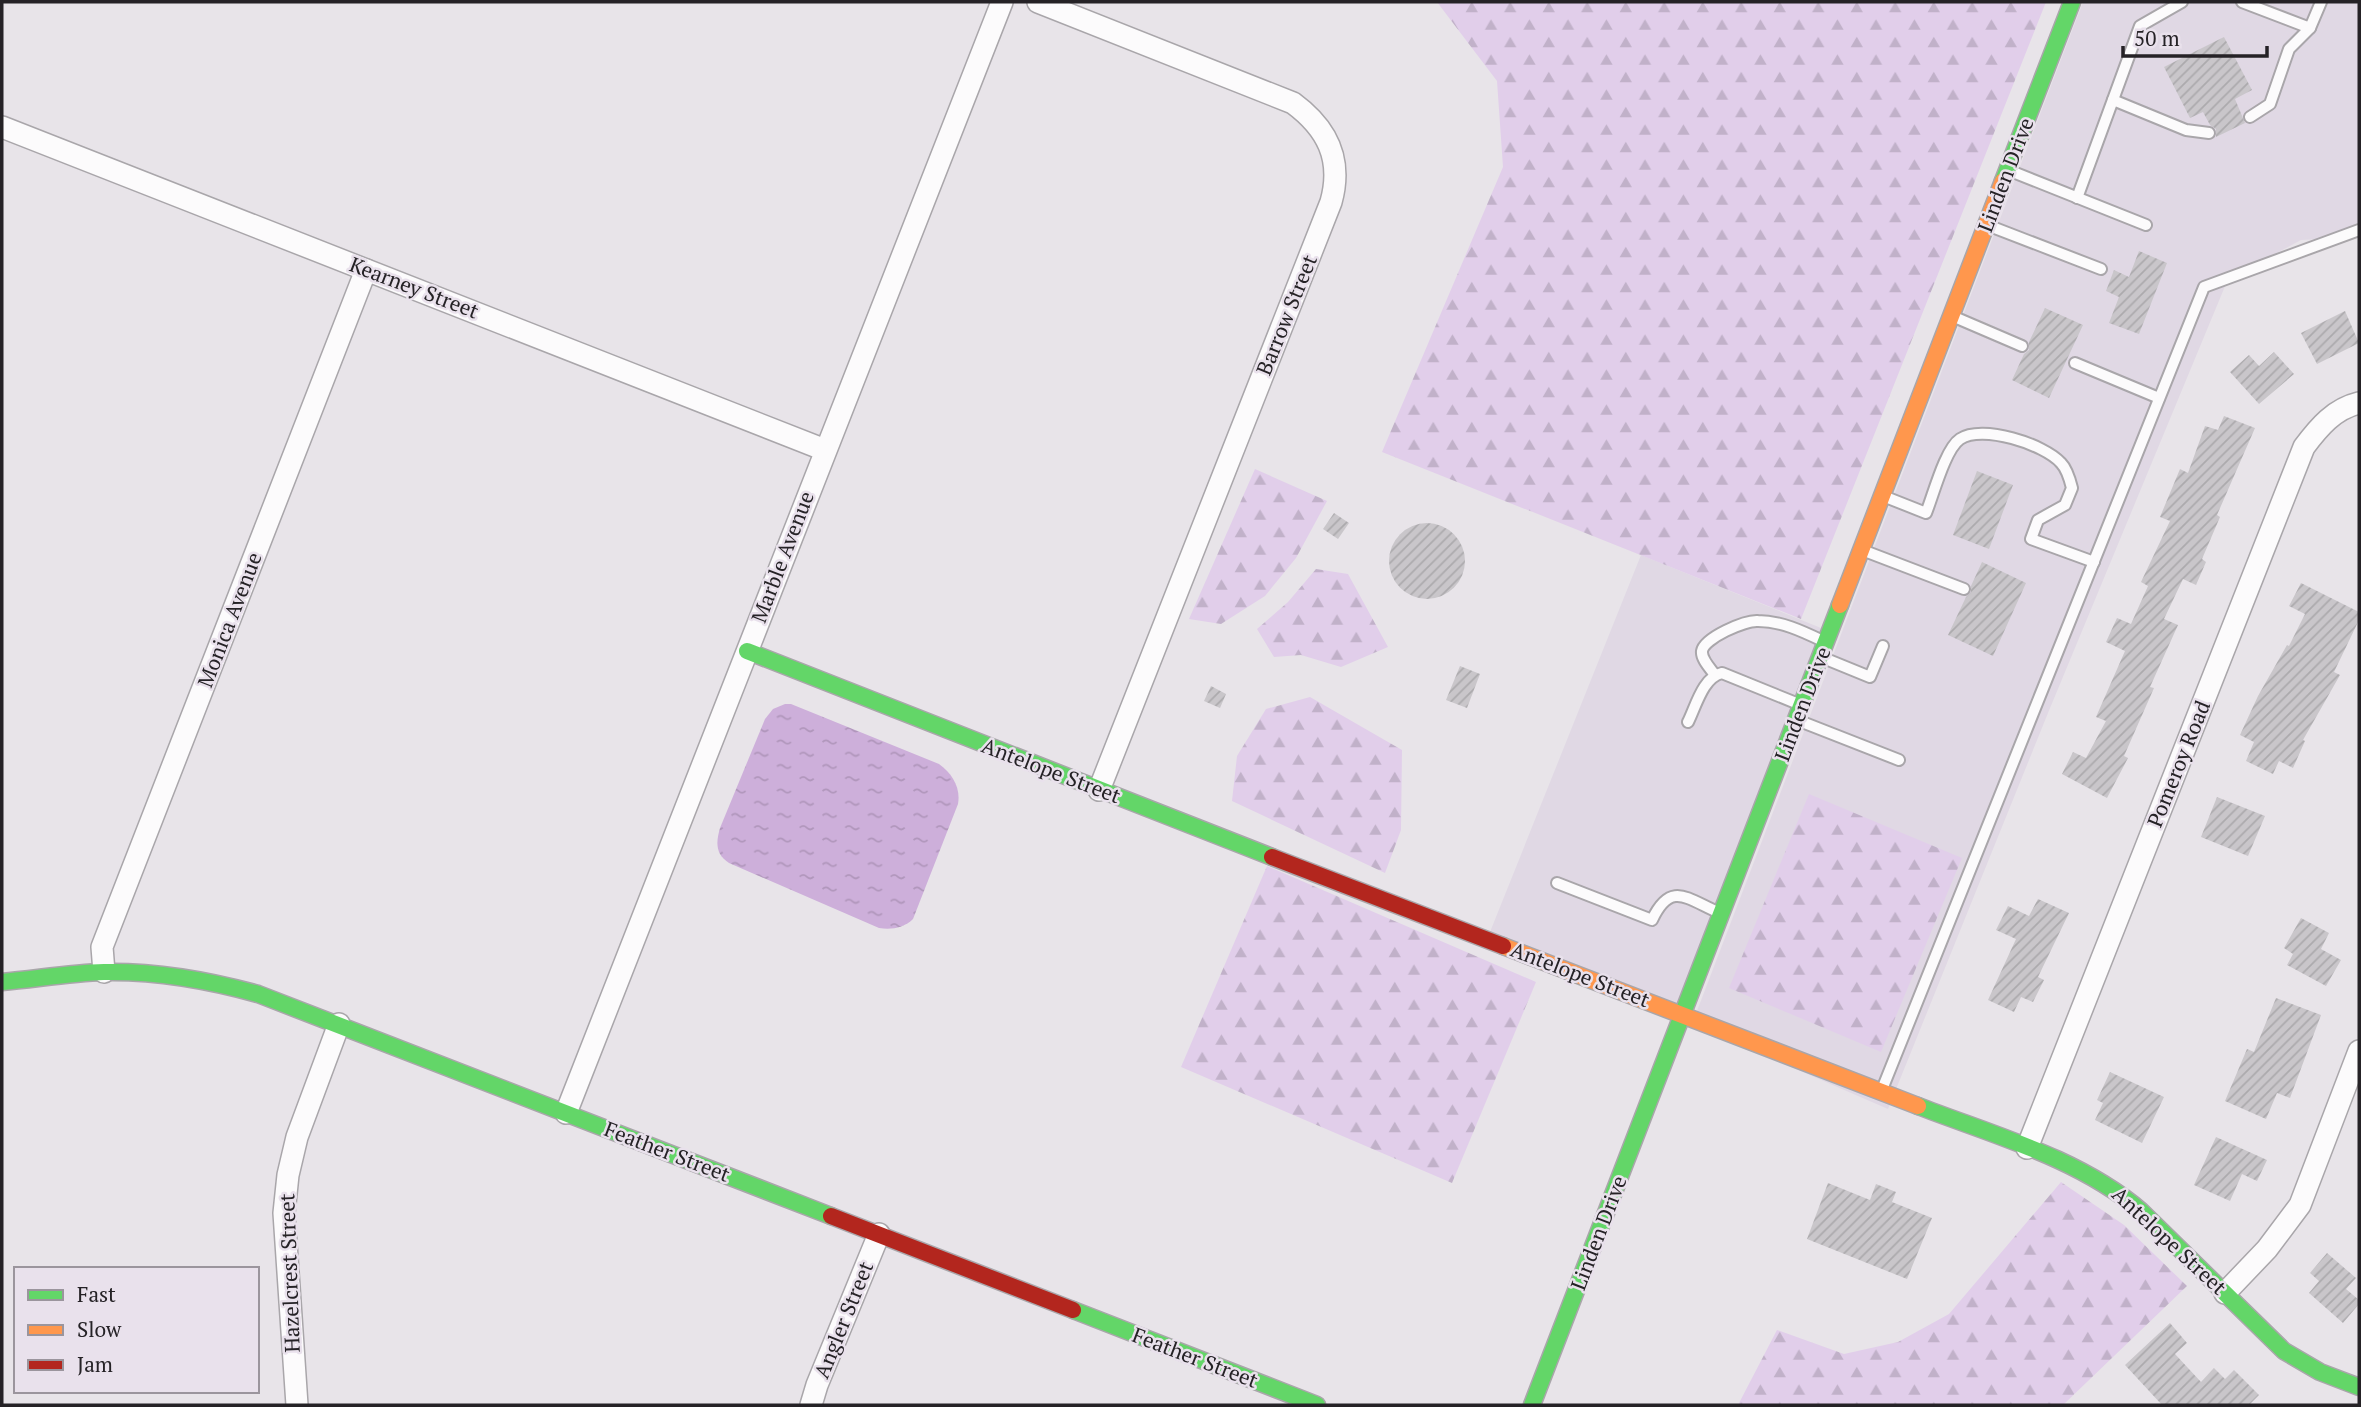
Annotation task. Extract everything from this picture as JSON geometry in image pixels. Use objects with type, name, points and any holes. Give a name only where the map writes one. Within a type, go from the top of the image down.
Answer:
[{"type":"street","name":"Marble Avenue","points":[[566,1113],[1002,2]]},
{"type":"street","name":"Barrow Street","points":[[1038,2],[1293,103],[1310,115],[1323,131],[1333,154],[1336,174],[1331,202],[1098,790]]},
{"type":"street","name":"Linden Drive","points":[[1532,1405],[2072,2]]},
{"type":"street","name":"Kearney Street","points":[[2,127],[825,450]]},
{"type":"street","name":"Monica Avenue","points":[[104,972],[102,947],[366,270]]},
{"type":"street","name":"Pomeroy Road","points":[[2027,1148],[2304,447],[2319,427],[2335,414],[2359,404]]},
{"type":"street","name":"Antelope Street","points":[[747,651],[1098,790],[2027,1148],[2099,1179],[2123,1194],[2284,1351],[2307,1367],[2332,1379],[2359,1387]]},
{"type":"street","name":"Feather Street","points":[[2,982],[104,972],[150,973],[195,978],[247,991],[340,1024],[1317,1405]]},
{"type":"street","name":"Hazelcrest Street","points":[[297,1405],[284,1213],[288,1175],[297,1137],[340,1024]]},
{"type":"street","points":[[2225,1293],[2267,1249],[2300,1205],[2359,1051]]},
{"type":"street","name":"Angler Street","points":[[811,1405],[879,1234]]},
{"type":"lane","points":[[2077,198],[2140,26],[2182,2]]},
{"type":"lane","points":[[2242,2],[2310,28]]},
{"type":"lane","points":[[2250,117],[2270,104],[2289,49],[2310,28],[2321,2]]},
{"type":"lane","points":[[2113,100],[2186,130],[2210,133]]},
{"type":"lane","points":[[2008,170],[2146,225]]},
{"type":"lane","points":[[1987,225],[2101,269]]},
{"type":"lane","points":[[1881,1092],[2204,287],[2359,230]]},
{"type":"lane","points":[[1952,316],[2022,346]]},
{"type":"lane","points":[[2075,363],[2159,398]]},
{"type":"lane","points":[[1883,496],[1926,513],[1951,448],[1959,439],[1972,434],[2004,436],[2040,449],[2062,463],[2072,488],[2065,505],[2038,520],[2031,539],[2094,562]]},
{"type":"lane","points":[[1863,550],[1964,589]]},
{"type":"lane","points":[[1715,675],[1703,656],[1702,649],[1706,643],[1737,625],[1754,620],[1801,630],[1824,650],[1870,677],[1883,646]]},
{"type":"lane","points":[[1688,722],[1707,683],[1715,675],[1722,673],[1899,760]]},
{"type":"lane","points":[[1557,883],[1652,920],[1667,897],[1676,895],[1723,914]]},
{"type":"shaded area","points":[[2083,2],[2359,4],[2359,237],[2301,240],[2228,279],[1888,1109],[1692,1024]]},
{"type":"shaded area","points":[[1641,555],[1821,628],[1673,1016],[1486,942]]},
{"type":"green space","points":[[1437,2],[2046,2],[1801,619],[1382,452],[1503,167],[1497,81]]},
{"type":"green space","points":[[1255,469],[1327,501],[1296,558],[1265,596],[1221,624],[1189,619]]},
{"type":"green space","points":[[1316,569],[1348,574],[1388,647],[1341,667],[1301,655],[1274,657],[1257,629],[1288,602]]},
{"type":"green space","points":[[1310,697],[1402,750],[1401,830],[1385,873],[1232,801],[1237,756],[1266,709]]},
{"type":"green space","points":[[1809,794],[1962,858],[1881,1052],[1729,988]]},
{"type":"green space","points":[[1267,866],[1536,982],[1452,1183],[1181,1067]]},
{"type":"green space","points":[[2061,1182],[2124,1225],[2187,1286],[2063,1405],[1738,1405],[1777,1330],[1844,1354],[1898,1342],[1949,1314]]},
{"type":"water","points":[[791,704],[939,764],[954,781],[958,804],[913,919],[906,924],[879,928],[729,863],[721,856],[717,843],[720,828],[765,719],[773,709]]},
{"type":"building","points":[[2224,37],[2252,90],[2235,99],[2245,123],[2216,137],[2216,129],[2210,125],[2203,112],[2190,118],[2164,67]]},
{"type":"building","points":[[2139,251],[2167,263],[2139,334],[2109,323],[2119,297],[2106,291],[2114,270],[2129,277]]},
{"type":"building","points":[[2045,308],[2083,325],[2049,398],[2012,380],[2024,354],[2029,350],[2029,342]]},
{"type":"building","points":[[2345,311],[2359,343],[2317,364],[2301,333]]},
{"type":"building","points":[[2274,352],[2294,374],[2259,404],[2230,372],[2249,355],[2259,366]]},
{"type":"building","points":[[2224,416],[2255,428],[2217,515],[2220,517],[2202,559],[2206,562],[2196,585],[2183,579],[2164,619],[2178,625],[2150,687],[2154,688],[2124,756],[2128,758],[2107,798],[2062,774],[2073,752],[2086,758],[2106,721],[2096,717],[2125,651],[2106,642],[2117,618],[2131,624],[2148,586],[2141,582],[2170,521],[2160,517],[2180,469],[2188,473],[2205,426],[2218,430]]},
{"type":"building","points":[[1977,471],[2013,485],[1989,549],[1953,535]]},
{"type":"building","points":[[1334,513],[1349,523],[1338,539],[1323,529]]},
{"type":"building","points":[[1427,523],[1441,526],[1454,534],[1462,547],[1465,561],[1462,575],[1454,588],[1441,596],[1427,599],[1413,596],[1400,588],[1392,575],[1389,561],[1392,547],[1400,534],[1413,526]]},
{"type":"building","points":[[1982,562],[2026,583],[1993,656],[1948,635],[1971,592]]},
{"type":"building","points":[[2301,583],[2359,612],[2359,620],[2334,672],[2340,675],[2303,740],[2305,741],[2293,768],[2279,761],[2273,774],[2246,761],[2254,742],[2240,735],[2258,696],[2305,614],[2289,606]]},
{"type":"building","points":[[1460,666],[1480,674],[1467,708],[1446,700]]},
{"type":"building","points":[[1211,686],[1226,694],[1220,708],[1204,701]]},
{"type":"building","points":[[2217,797],[2265,816],[2248,856],[2201,837]]},
{"type":"building","points":[[2038,899],[2069,913],[2038,977],[2044,980],[2033,1002],[2021,997],[2014,1012],[1988,1000],[2016,939],[1996,930],[2008,906],[2029,916]]},
{"type":"building","points":[[2301,918],[2329,933],[2321,949],[2341,960],[2326,986],[2287,965],[2293,954],[2284,948]]},
{"type":"building","points":[[2276,998],[2321,1015],[2290,1098],[2277,1093],[2266,1119],[2225,1101],[2247,1049],[2254,1052]]},
{"type":"building","points":[[2110,1072],[2164,1097],[2142,1143],[2095,1120],[2103,1103],[2097,1100]]},
{"type":"building","points":[[2216,1137],[2267,1160],[2257,1181],[2242,1174],[2230,1201],[2194,1185]]},
{"type":"building","points":[[1828,1183],[1870,1200],[1876,1184],[1896,1192],[1892,1202],[1932,1218],[1907,1279],[1807,1239]]},
{"type":"building","points":[[2327,1253],[2356,1278],[2346,1289],[2359,1300],[2359,1304],[2343,1323],[2309,1293],[2319,1281],[2310,1273]]},
{"type":"building","points":[[2170,1323],[2187,1343],[2175,1354],[2201,1382],[2214,1368],[2225,1379],[2234,1370],[2259,1395],[2249,1405],[2162,1405],[2125,1365]]},
{"type":"traffic: fast","points":[[2003,181],[2072,2]]},
{"type":"traffic: fast","points":[[1532,1405],[1840,605]]},
{"type":"traffic: fast","points":[[747,651],[1272,857]]},
{"type":"traffic: fast","points":[[2,982],[124,972],[182,977],[258,994],[831,1216]]},
{"type":"traffic: fast","points":[[1918,1106],[2063,1162],[2117,1192],[2141,1211],[2284,1351],[2320,1372],[2359,1387]]},
{"type":"traffic: fast","points":[[1073,1310],[1317,1405]]},
{"type":"traffic: slow","points":[[1840,605],[2003,181]]},
{"type":"traffic: slow","points":[[1503,946],[1918,1106]]},
{"type":"traffic: jam","points":[[1272,857],[1503,946]]},
{"type":"traffic: jam","points":[[831,1216],[1073,1310]]}]
